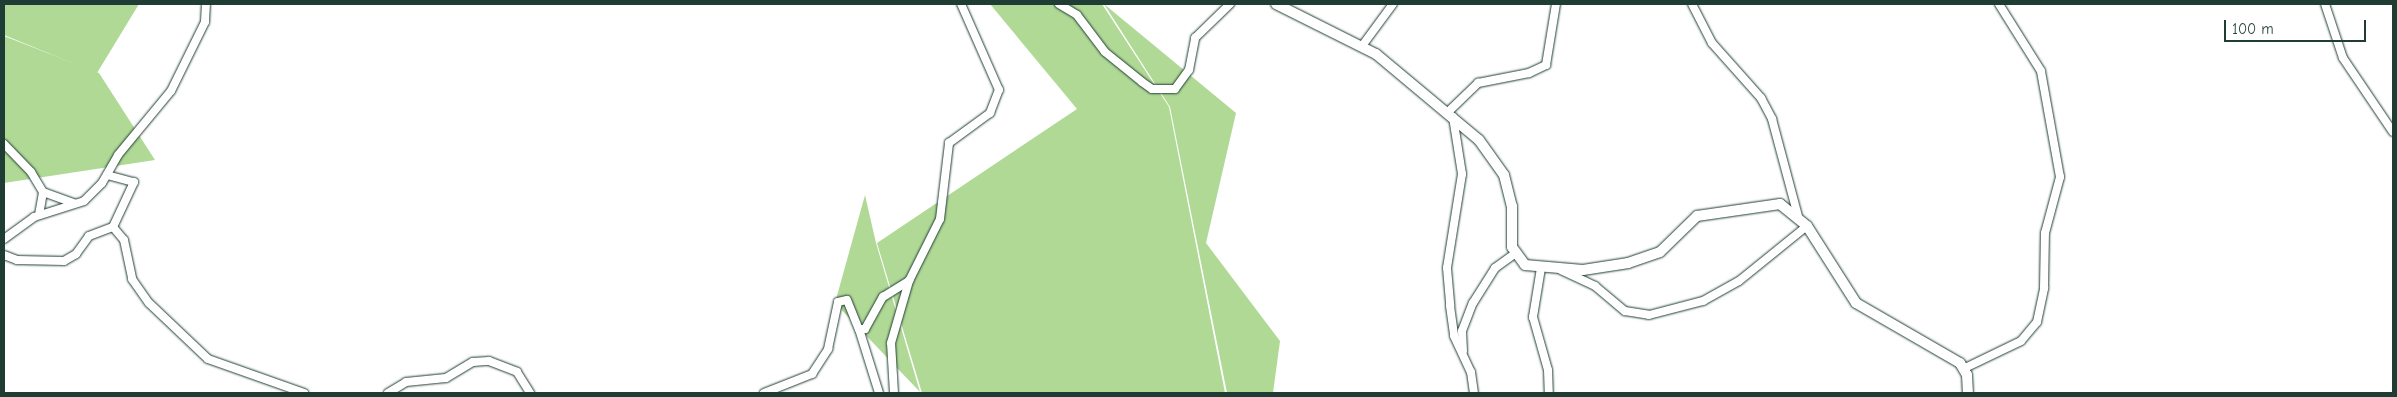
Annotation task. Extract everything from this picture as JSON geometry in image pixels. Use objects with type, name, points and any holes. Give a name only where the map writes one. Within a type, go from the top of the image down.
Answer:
[{"type":"street","points":[[4,239],[39,215],[78,204],[107,175],[153,109],[171,91],[205,22],[206,4]]},
{"type":"street","points":[[894,393],[891,343],[909,281],[940,219],[949,143],[990,113],[999,90],[961,4]]},
{"type":"street","points":[[1059,4],[1077,15],[1106,52],[1142,82],[1152,89],[1175,90],[1189,70],[1195,38],[1230,4]]},
{"type":"street","points":[[1276,4],[1362,46],[1451,115],[1486,147],[1504,175],[1514,254],[1525,264],[1561,270],[1608,268],[1653,256],[1691,220],[1707,213],[1773,202],[1798,216],[1807,226],[1856,303],[1965,368]]},
{"type":"street","points":[[1362,46],[1392,4]]},
{"type":"street","points":[[1474,393],[1451,322],[1447,268],[1462,174],[1451,115],[1478,82],[1529,74],[1546,65],[1556,4]]},
{"type":"street","points":[[1692,4],[1712,43],[1761,98],[1772,119],[1798,216]]},
{"type":"street","points":[[1965,368],[2021,341],[2037,322],[2044,288],[2045,233],[2060,178],[2041,71],[1999,4]]},
{"type":"street","points":[[2325,4],[2342,58],[2393,132]]},
{"type":"street","points":[[4,144],[31,172],[43,192],[78,204]]},
{"type":"street","points":[[4,255],[17,260],[64,261],[76,254],[89,236],[113,227],[134,182],[107,175]]},
{"type":"street","points":[[39,215],[43,192]]},
{"type":"street","points":[[1561,270],[1595,286],[1625,310],[1649,315],[1703,302],[1739,281],[1807,226]]},
{"type":"street","points":[[113,227],[124,240],[138,292],[208,359],[304,393]]},
{"type":"street","points":[[1464,358],[1462,331],[1473,303],[1495,268],[1514,254]]},
{"type":"street","points":[[1541,268],[1533,317],[1548,370],[1549,393]]},
{"type":"street","points":[[859,329],[869,326],[883,297],[909,281]]},
{"type":"street","points":[[764,393],[812,374],[828,350],[835,310],[842,299],[847,300],[859,329],[879,393]]},
{"type":"street","points":[[388,393],[406,382],[446,378],[473,362],[489,361],[517,372],[530,393]]},
{"type":"street","points":[[1965,368],[1968,393]]},
{"type":"green space","points":[[4,4],[139,4],[97,73],[4,35]]},
{"type":"green space","points":[[990,4],[1102,4],[1169,107],[1225,393],[922,393],[877,243],[1077,109]]},
{"type":"green space","points":[[1104,4],[1236,113],[1206,243],[1280,341],[1273,393],[1227,393],[1170,107]]},
{"type":"green space","points":[[4,36],[99,73],[155,160],[4,183]]},
{"type":"green space","points":[[865,195],[876,243],[920,392],[835,303]]}]
